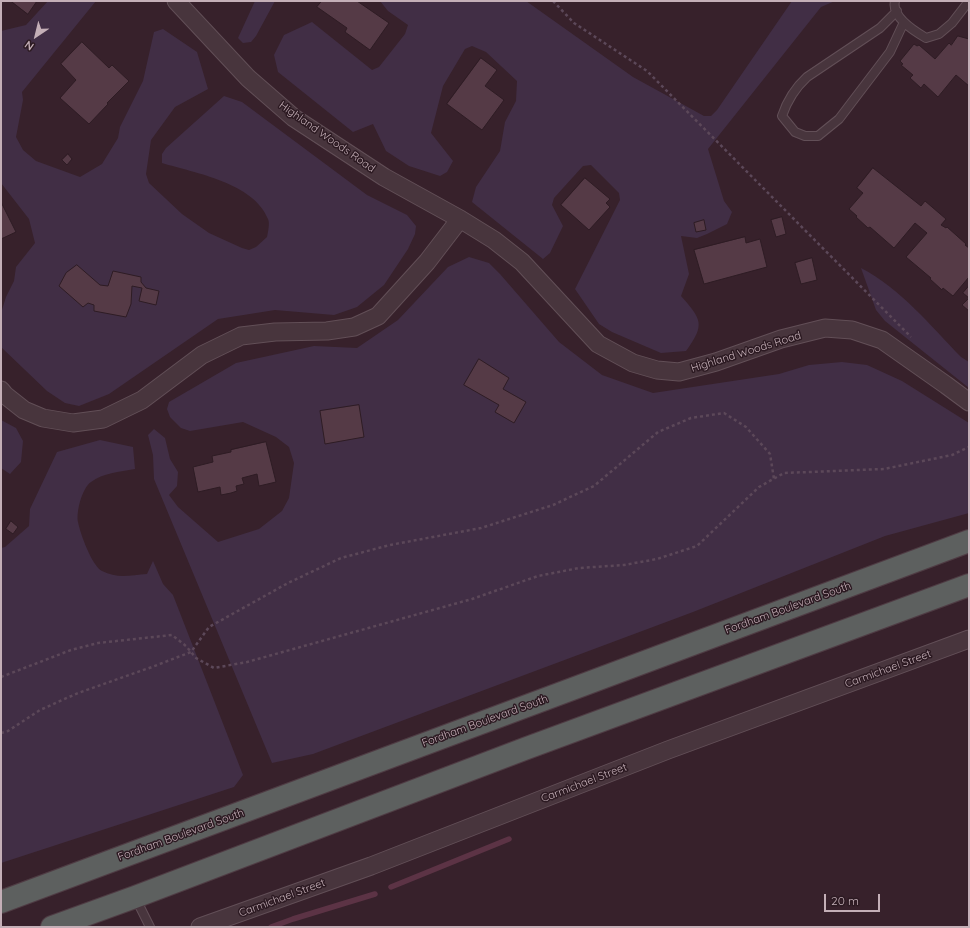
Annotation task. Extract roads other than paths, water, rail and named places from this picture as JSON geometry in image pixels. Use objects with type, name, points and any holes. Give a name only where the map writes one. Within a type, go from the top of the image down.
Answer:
[{"type":"highway","name":"Fordham Boulevard South","points":[[1,902],[969,541]]},
{"type":"highway","points":[[52,927],[527,748],[969,585]]},
{"type":"street","name":"Highland Woods Road","points":[[176,1],[248,78],[294,118],[384,177],[460,219],[494,240],[522,262],[598,344],[633,363],[657,370],[679,372],[716,362],[781,339],[825,328],[852,330],[882,340],[946,384],[969,402]]},
{"type":"street","points":[[1,390],[24,410],[43,418],[73,423],[103,419],[142,400],[202,355],[241,336],[275,332],[327,330],[354,326],[378,316],[427,262],[460,219]]},
{"type":"street","name":"Carmichael Street","points":[[200,927],[371,866],[668,750],[969,639]]},
{"type":"lane","points":[[894,1],[894,5],[904,22],[910,28],[926,38],[939,34],[952,23],[968,1]]},
{"type":"lane","points":[[897,11],[880,28],[806,77],[799,84],[786,103],[782,116],[795,132],[805,136],[818,136],[840,119],[890,52],[904,22]]},
{"type":"lane","points":[[135,897],[150,927]]},
{"type":"waterway","points":[[391,887],[509,839]]},
{"type":"waterway","points":[[271,927],[375,894]]}]
